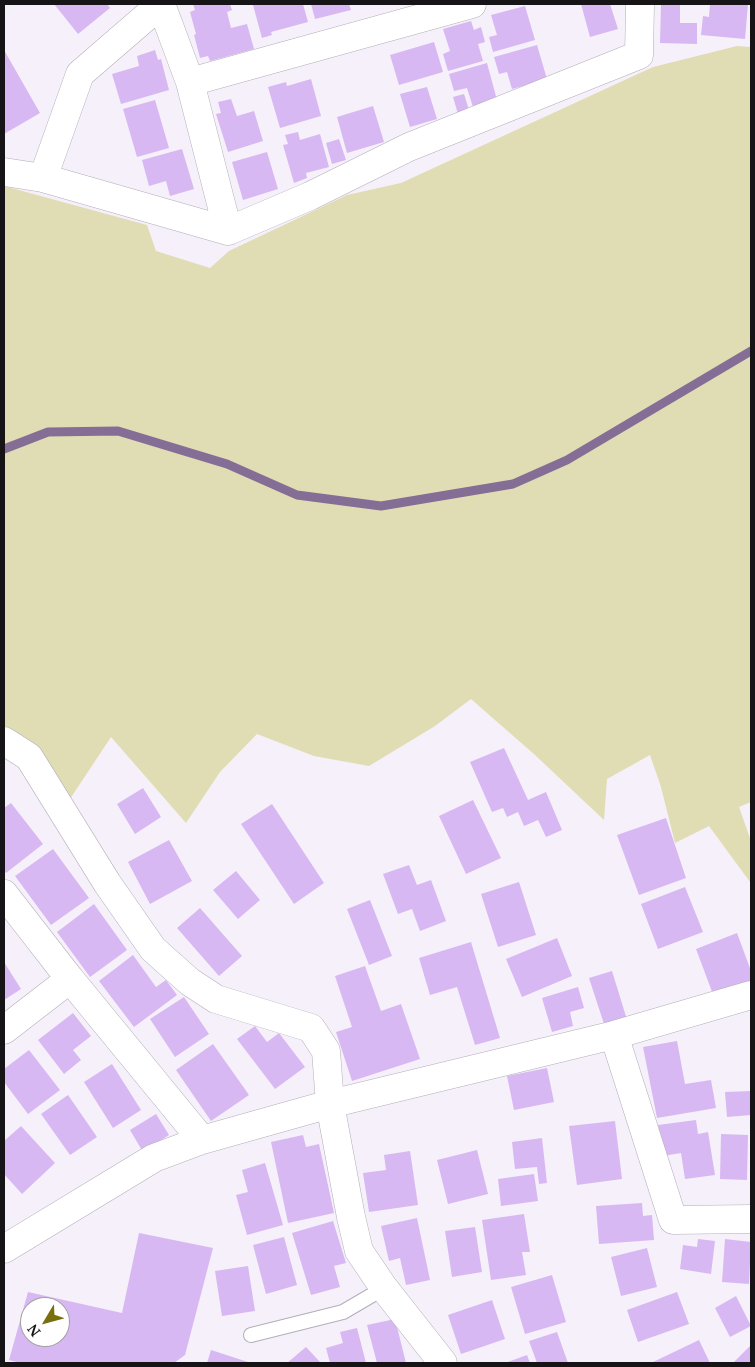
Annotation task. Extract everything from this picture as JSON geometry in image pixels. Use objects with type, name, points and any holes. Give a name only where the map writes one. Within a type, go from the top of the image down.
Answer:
[{"type":"street","points":[[43,178],[80,74],[161,4],[190,82],[228,231]]},
{"type":"street","points":[[190,82],[472,4]]},
{"type":"street","points":[[4,172],[43,178],[228,231],[310,196],[410,147],[639,55],[640,4]]},
{"type":"street","points":[[4,742],[29,757],[107,883],[153,949],[190,982],[216,999],[311,1028],[326,1051],[330,1104],[351,1217],[360,1251],[384,1288],[443,1363]]},
{"type":"street","points":[[4,894],[70,980],[202,1140]]},
{"type":"street","points":[[4,1030],[70,980]]},
{"type":"street","points":[[4,1248],[154,1158],[202,1140],[330,1104],[614,1035],[751,995]]},
{"type":"street","points":[[614,1035],[673,1220],[751,1219]]},
{"type":"lane","points":[[251,1336],[343,1312],[384,1288]]},
{"type":"shaded area","points":[[737,46],[751,47],[751,802],[739,807],[751,841],[750,882],[709,826],[675,843],[661,787],[650,755],[607,779],[604,820],[535,755],[471,699],[435,726],[369,766],[314,756],[257,734],[220,772],[186,823],[111,737],[66,805],[11,732],[4,727],[4,186],[147,225],[156,251],[210,268],[229,251],[347,195],[401,183],[653,67]]},
{"type":"building","points":[[54,4],[107,4],[110,8],[78,34]]},
{"type":"building","points":[[193,4],[230,4],[232,10],[227,12],[231,28],[247,24],[254,49],[210,61],[208,56],[200,58],[190,12],[195,10]]},
{"type":"building","points":[[303,4],[308,22],[271,32],[272,35],[262,38],[253,5]]},
{"type":"building","points":[[311,4],[349,4],[351,10],[315,19]]},
{"type":"building","points":[[581,4],[610,4],[618,29],[590,37]]},
{"type":"building","points":[[661,4],[680,4],[680,23],[697,23],[697,44],[660,43]]},
{"type":"building","points":[[710,4],[748,4],[745,39],[701,35],[703,16],[709,17]]},
{"type":"building","points":[[525,6],[535,40],[493,52],[489,37],[497,35],[491,15]]},
{"type":"building","points":[[471,21],[474,30],[481,27],[485,42],[478,44],[483,61],[448,71],[443,54],[450,51],[443,29]]},
{"type":"building","points":[[434,42],[443,72],[399,85],[390,55]]},
{"type":"building","points":[[537,45],[547,79],[512,89],[507,72],[499,74],[494,57]]},
{"type":"building","points":[[4,50],[40,113],[4,134]]},
{"type":"building","points":[[155,50],[158,60],[161,59],[169,90],[121,104],[112,74],[139,66],[137,56]]},
{"type":"building","points":[[487,63],[497,100],[473,107],[467,88],[454,91],[449,74]]},
{"type":"building","points":[[311,79],[321,116],[280,128],[268,87],[286,82],[287,86]]},
{"type":"building","points":[[427,87],[437,119],[410,127],[400,94]]},
{"type":"building","points":[[464,94],[469,110],[458,114],[453,97]]},
{"type":"building","points":[[231,99],[237,116],[254,111],[263,141],[228,152],[216,114],[221,113],[218,102]]},
{"type":"building","points":[[155,100],[169,148],[137,157],[123,109]]},
{"type":"building","points":[[373,106],[384,142],[347,153],[337,117]]},
{"type":"building","points":[[298,132],[300,140],[320,134],[329,167],[306,173],[307,178],[294,183],[283,145],[288,144],[285,135]]},
{"type":"building","points":[[339,139],[346,160],[332,164],[326,143]]},
{"type":"building","points":[[182,149],[194,189],[170,196],[166,181],[149,186],[142,160]]},
{"type":"building","points":[[267,152],[278,189],[243,200],[232,162]]},
{"type":"building","points":[[504,748],[528,800],[546,792],[562,830],[546,837],[538,820],[524,826],[518,812],[507,817],[503,808],[492,812],[470,762]]},
{"type":"building","points":[[143,788],[161,817],[135,834],[117,804]]},
{"type":"building","points":[[473,800],[501,858],[466,874],[439,816]]},
{"type":"building","points":[[11,803],[43,844],[6,873],[4,870],[4,808]]},
{"type":"building","points":[[272,804],[324,883],[294,904],[241,824]]},
{"type":"building","points":[[666,818],[686,878],[639,895],[617,835]]},
{"type":"building","points":[[169,840],[192,881],[150,904],[128,862]]},
{"type":"building","points":[[53,849],[89,898],[51,925],[15,876]]},
{"type":"building","points":[[409,865],[417,885],[431,880],[446,921],[420,931],[412,909],[398,914],[383,874]]},
{"type":"building","points":[[236,871],[260,900],[238,919],[213,890]]},
{"type":"building","points":[[519,882],[536,935],[498,947],[481,894]]},
{"type":"building","points":[[685,887],[703,932],[658,949],[641,904]]},
{"type":"building","points":[[370,900],[392,956],[369,965],[347,909]]},
{"type":"building","points":[[94,904],[127,950],[90,977],[57,932]]},
{"type":"building","points":[[200,908],[242,956],[219,976],[177,928]]},
{"type":"building","points":[[737,933],[751,971],[751,983],[714,997],[696,949]]},
{"type":"building","points":[[557,938],[572,976],[522,997],[506,959]]},
{"type":"building","points":[[471,942],[500,1038],[475,1045],[457,987],[430,995],[419,958]]},
{"type":"building","points":[[133,955],[156,987],[166,980],[177,995],[134,1027],[99,981]]},
{"type":"building","points":[[4,962],[21,989],[4,1000]]},
{"type":"building","points":[[365,966],[381,1011],[401,1004],[420,1059],[352,1081],[336,1032],[352,1027],[335,976]]},
{"type":"building","points":[[612,971],[628,1023],[606,1030],[589,978]]},
{"type":"building","points":[[578,987],[584,1008],[570,1012],[573,1026],[552,1032],[542,998]]},
{"type":"building","points":[[184,997],[209,1034],[175,1057],[150,1019]]},
{"type":"building","points":[[73,1013],[91,1036],[73,1050],[81,1060],[64,1074],[38,1040]]},
{"type":"building","points":[[255,1026],[267,1042],[279,1033],[305,1067],[275,1089],[237,1039]]},
{"type":"building","points":[[677,1041],[685,1084],[711,1080],[716,1108],[657,1118],[643,1047]]},
{"type":"building","points":[[213,1044],[249,1095],[211,1121],[176,1070]]},
{"type":"building","points":[[29,1050],[60,1090],[28,1114],[4,1082],[4,1069]]},
{"type":"building","points":[[112,1064],[141,1110],[113,1128],[84,1082]]},
{"type":"building","points":[[547,1068],[554,1102],[514,1110],[507,1076]]},
{"type":"building","points":[[751,1091],[751,1115],[727,1117],[725,1092]]},
{"type":"building","points":[[68,1095],[97,1137],[70,1155],[41,1114]]},
{"type":"building","points":[[156,1114],[169,1135],[143,1152],[130,1130]]},
{"type":"building","points":[[696,1120],[698,1134],[708,1132],[715,1175],[685,1179],[681,1153],[663,1156],[658,1125]]},
{"type":"building","points":[[615,1121],[622,1179],[577,1185],[569,1126]]},
{"type":"building","points":[[21,1126],[55,1163],[22,1194],[4,1174],[4,1141]]},
{"type":"building","points":[[721,1134],[748,1135],[747,1180],[720,1179]]},
{"type":"building","points":[[303,1135],[306,1147],[319,1144],[334,1213],[288,1223],[271,1142]]},
{"type":"building","points":[[542,1138],[547,1183],[539,1184],[537,1167],[515,1169],[512,1142]]},
{"type":"building","points":[[477,1150],[488,1194],[448,1204],[437,1160]]},
{"type":"building","points":[[410,1151],[418,1205],[369,1212],[363,1173],[386,1170],[384,1155]]},
{"type":"building","points":[[265,1163],[283,1225],[247,1235],[236,1195],[248,1192],[242,1170]]},
{"type":"building","points":[[534,1174],[538,1201],[501,1206],[498,1179]]},
{"type":"building","points":[[642,1203],[643,1216],[652,1215],[654,1240],[599,1244],[596,1206]]},
{"type":"building","points":[[524,1214],[530,1252],[522,1252],[526,1275],[491,1280],[482,1220]]},
{"type":"building","points":[[417,1218],[430,1280],[406,1285],[400,1258],[389,1261],[381,1226]]},
{"type":"building","points":[[333,1221],[346,1263],[334,1266],[340,1287],[311,1295],[292,1233]]},
{"type":"building","points":[[475,1227],[482,1272],[452,1277],[445,1231]]},
{"type":"building","points":[[139,1233],[213,1248],[185,1355],[174,1363],[20,1363],[9,1360],[20,1321],[20,1347],[70,1347],[70,1301],[122,1313]]},
{"type":"building","points":[[284,1237],[297,1285],[266,1294],[253,1245]]},
{"type":"building","points":[[698,1239],[715,1241],[711,1274],[680,1269],[683,1245],[697,1247]]},
{"type":"building","points":[[725,1239],[751,1242],[749,1284],[722,1282]]},
{"type":"building","points":[[647,1248],[657,1287],[621,1296],[611,1257]]},
{"type":"building","points":[[248,1266],[255,1311],[222,1316],[215,1271]]},
{"type":"building","points":[[552,1275],[566,1322],[525,1334],[511,1287]]},
{"type":"building","points":[[28,1292],[50,1297],[27,1297]]},
{"type":"building","points":[[677,1292],[689,1324],[638,1342],[627,1310]]},
{"type":"building","points":[[736,1296],[751,1326],[730,1337],[715,1308]]},
{"type":"building","points":[[492,1300],[505,1339],[461,1354],[448,1315]]},
{"type":"building","points":[[395,1319],[406,1363],[377,1363],[367,1325]]},
{"type":"building","points":[[357,1328],[366,1363],[330,1363],[326,1348],[343,1343],[340,1332]]},
{"type":"building","points":[[557,1332],[568,1363],[537,1363],[529,1341]]},
{"type":"building","points":[[699,1340],[710,1363],[651,1363]]},
{"type":"building","points":[[751,1345],[751,1363],[733,1363]]},
{"type":"building","points":[[306,1347],[321,1363],[287,1363]]},
{"type":"building","points":[[211,1350],[251,1363],[207,1363]]},
{"type":"building","points":[[527,1355],[530,1363],[505,1363]]},
{"type":"waterway","points":[[4,449],[48,432],[118,431],[227,464],[297,495],[381,506],[513,484],[567,460],[751,351]]}]
